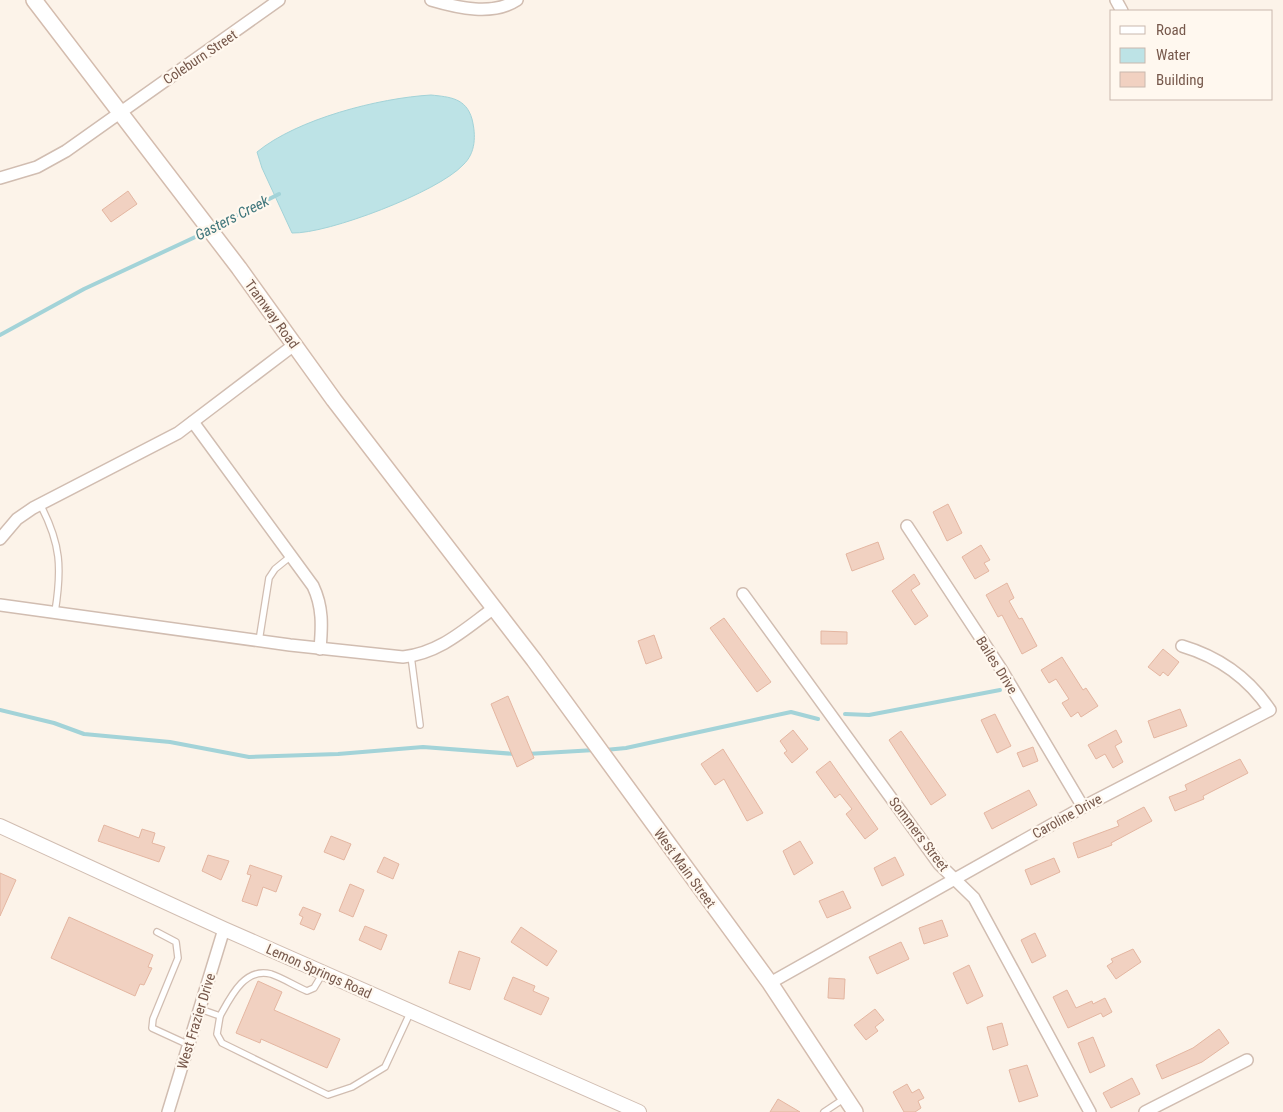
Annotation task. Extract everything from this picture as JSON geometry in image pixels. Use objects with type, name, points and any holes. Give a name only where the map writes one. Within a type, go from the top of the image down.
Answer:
[{"type":"main road","name":"Tramway Road","points":[[34,0],[510,628]]},
{"type":"main road","name":"West Main Street","points":[[510,628],[770,983],[855,1112]]},
{"type":"street","name":"Coleburn Street","points":[[0,178],[37,167],[66,151],[280,0]]},
{"type":"street","points":[[432,0],[459,9],[506,7],[517,0]]},
{"type":"street","points":[[0,539],[17,519],[40,504],[178,433],[294,345]]},
{"type":"street","points":[[193,422],[314,586],[322,614],[320,649]]},
{"type":"street","name":"Bailes Drive","points":[[907,526],[1001,669],[1083,807]]},
{"type":"street","name":"Sommers Street","points":[[743,594],[940,864],[974,898],[1090,1112]]},
{"type":"street","points":[[0,605],[385,657],[411,656],[434,650],[494,608]]},
{"type":"street","name":"Caroline Drive","points":[[770,983],[1083,807],[1270,710],[1260,694],[1233,669],[1200,651],[1182,646]]},
{"type":"street","name":"Lemon Springs Road","points":[[0,826],[224,930],[639,1112]]},
{"type":"street","name":"West Frazier Drive","points":[[168,1112],[224,930]]},
{"type":"street","points":[[1145,1112],[1247,1060]]},
{"type":"lane","points":[[40,504],[53,529],[58,546],[59,571],[55,612]]},
{"type":"lane","points":[[259,641],[269,578],[275,569],[292,556]]},
{"type":"lane","points":[[411,656],[420,725]]},
{"type":"lane","points":[[157,932],[176,942],[178,958],[153,1019],[152,1028],[189,1044]]},
{"type":"lane","points":[[323,973],[314,988],[307,991],[272,974],[258,973],[250,976],[232,993],[220,1016],[217,1034],[222,1043],[328,1095],[352,1087],[385,1067],[411,1011]]},
{"type":"lane","points":[[200,1009],[220,1016]]},
{"type":"lane","points":[[824,1112],[845,1097]]},
{"type":"water","points":[[431,95],[456,100],[466,107],[469,112],[473,125],[474,144],[470,155],[463,165],[450,176],[431,187],[382,210],[330,227],[292,233],[262,168],[257,152],[274,140],[294,130],[340,112],[388,101]]},
{"type":"building","points":[[128,191],[137,204],[111,222],[102,210]]},
{"type":"building","points":[[948,504],[962,533],[947,541],[933,512]]},
{"type":"building","points":[[878,542],[884,559],[852,571],[846,554]]},
{"type":"building","points":[[981,545],[990,560],[984,563],[989,571],[975,579],[962,557]]},
{"type":"building","points":[[914,574],[920,584],[911,590],[928,616],[915,625],[892,591]]},
{"type":"building","points":[[1007,583],[1014,598],[1009,601],[1019,619],[1022,618],[1037,646],[1022,654],[1002,615],[998,617],[986,595]]},
{"type":"building","points":[[724,618],[771,682],[757,692],[710,628]]},
{"type":"building","points":[[821,631],[847,632],[847,644],[821,644]]},
{"type":"building","points":[[654,635],[662,658],[646,664],[638,641]]},
{"type":"building","points":[[1163,649],[1179,662],[1168,676],[1163,672],[1160,676],[1148,667]]},
{"type":"building","points":[[1062,657],[1083,690],[1086,688],[1098,706],[1081,717],[1078,712],[1071,717],[1062,703],[1069,699],[1056,679],[1049,683],[1041,670]]},
{"type":"building","points":[[508,696],[534,758],[517,767],[491,704]]},
{"type":"building","points":[[1180,709],[1187,726],[1154,738],[1148,721]]},
{"type":"building","points":[[995,714],[1011,746],[997,753],[981,720]]},
{"type":"building","points":[[793,730],[808,749],[792,763],[784,753],[787,751],[780,741]]},
{"type":"building","points":[[1116,730],[1122,742],[1115,746],[1123,762],[1113,768],[1105,754],[1096,759],[1088,745]]},
{"type":"building","points":[[901,731],[946,795],[931,805],[889,740]]},
{"type":"building","points":[[1033,747],[1038,761],[1023,767],[1017,753]]},
{"type":"building","points":[[723,749],[763,813],[747,821],[724,779],[715,785],[701,764]]},
{"type":"building","points":[[1240,759],[1248,773],[1203,796],[1204,799],[1175,811],[1169,797],[1187,790],[1185,785]]},
{"type":"building","points":[[830,761],[878,829],[865,839],[846,814],[852,809],[840,794],[835,798],[816,772]]},
{"type":"building","points":[[1029,790],[1037,805],[992,829],[984,813]]},
{"type":"building","points":[[1144,807],[1152,821],[1111,843],[1112,845],[1078,858],[1073,843],[1119,826],[1117,821]]},
{"type":"building","points":[[104,825],[139,838],[142,829],[155,833],[152,843],[165,847],[159,862],[98,841]]},
{"type":"building","points":[[331,836],[351,844],[344,860],[324,852]]},
{"type":"building","points":[[800,841],[813,863],[794,875],[783,851]]},
{"type":"building","points":[[208,855],[229,861],[221,880],[202,871]]},
{"type":"building","points":[[384,857],[399,864],[393,879],[377,872]]},
{"type":"building","points":[[895,857],[904,875],[882,886],[874,868]]},
{"type":"building","points":[[1054,858],[1060,872],[1031,885],[1025,870]]},
{"type":"building","points":[[250,865],[282,876],[276,892],[263,887],[257,906],[242,901],[251,875],[247,874]]},
{"type":"building","points":[[0,873],[16,880],[0,916]]},
{"type":"building","points":[[350,884],[364,890],[353,917],[339,911]]},
{"type":"building","points":[[843,891],[851,908],[827,918],[819,901]]},
{"type":"building","points":[[303,907],[321,914],[314,930],[300,924],[303,917],[299,915]]},
{"type":"building","points":[[69,917],[153,955],[148,967],[152,968],[144,985],[140,984],[135,996],[51,958]]},
{"type":"building","points":[[942,920],[948,936],[924,944],[919,928]]},
{"type":"building","points":[[365,926],[387,935],[381,950],[359,940]]},
{"type":"building","points":[[521,927],[557,951],[547,966],[511,942]]},
{"type":"building","points":[[1035,933],[1046,956],[1032,963],[1021,940]]},
{"type":"building","points":[[901,942],[909,959],[877,974],[869,957]]},
{"type":"building","points":[[1133,949],[1141,962],[1116,979],[1107,966],[1113,962],[1111,959]]},
{"type":"building","points":[[459,951],[480,958],[470,990],[449,983]]},
{"type":"building","points":[[969,965],[983,996],[967,1004],[953,973]]},
{"type":"building","points":[[513,977],[535,986],[533,991],[549,998],[541,1015],[504,999]]},
{"type":"building","points":[[829,978],[845,979],[844,999],[828,998]]},
{"type":"building","points":[[258,981],[282,992],[274,1010],[340,1039],[327,1068],[261,1039],[260,1043],[236,1033]]},
{"type":"building","points":[[1067,990],[1076,1008],[1092,1001],[1093,1004],[1105,998],[1112,1012],[1103,1017],[1101,1013],[1068,1028],[1053,997]]},
{"type":"building","points":[[875,1009],[884,1020],[875,1027],[878,1031],[866,1040],[854,1025]]},
{"type":"building","points":[[1002,1023],[1008,1045],[993,1050],[987,1027]]},
{"type":"building","points":[[1219,1029],[1229,1043],[1202,1062],[1162,1079],[1156,1065],[1193,1048]]},
{"type":"building","points":[[1093,1037],[1105,1066],[1090,1073],[1078,1043]]},
{"type":"building","points":[[1027,1065],[1038,1096],[1019,1102],[1009,1070]]},
{"type":"building","points":[[1132,1078],[1140,1094],[1111,1108],[1103,1093]]},
{"type":"building","points":[[907,1084],[912,1093],[919,1089],[924,1098],[918,1101],[921,1108],[915,1112],[904,1112],[893,1092]]},
{"type":"building","points":[[778,1099],[800,1112],[770,1112]]},
{"type":"waterway","name":"Gasters Creek","points":[[212,228],[279,194]]},
{"type":"waterway","name":"Gasters Creek","points":[[0,335],[84,289],[206,232]]},
{"type":"waterway","points":[[845,714],[869,715],[1000,690]]},
{"type":"waterway","points":[[0,710],[54,723],[84,734],[170,742],[249,757],[338,754],[423,747],[515,754]]},
{"type":"waterway","points":[[605,750],[626,748],[791,712],[818,719]]},
{"type":"waterway","points":[[527,754],[595,750]]}]
